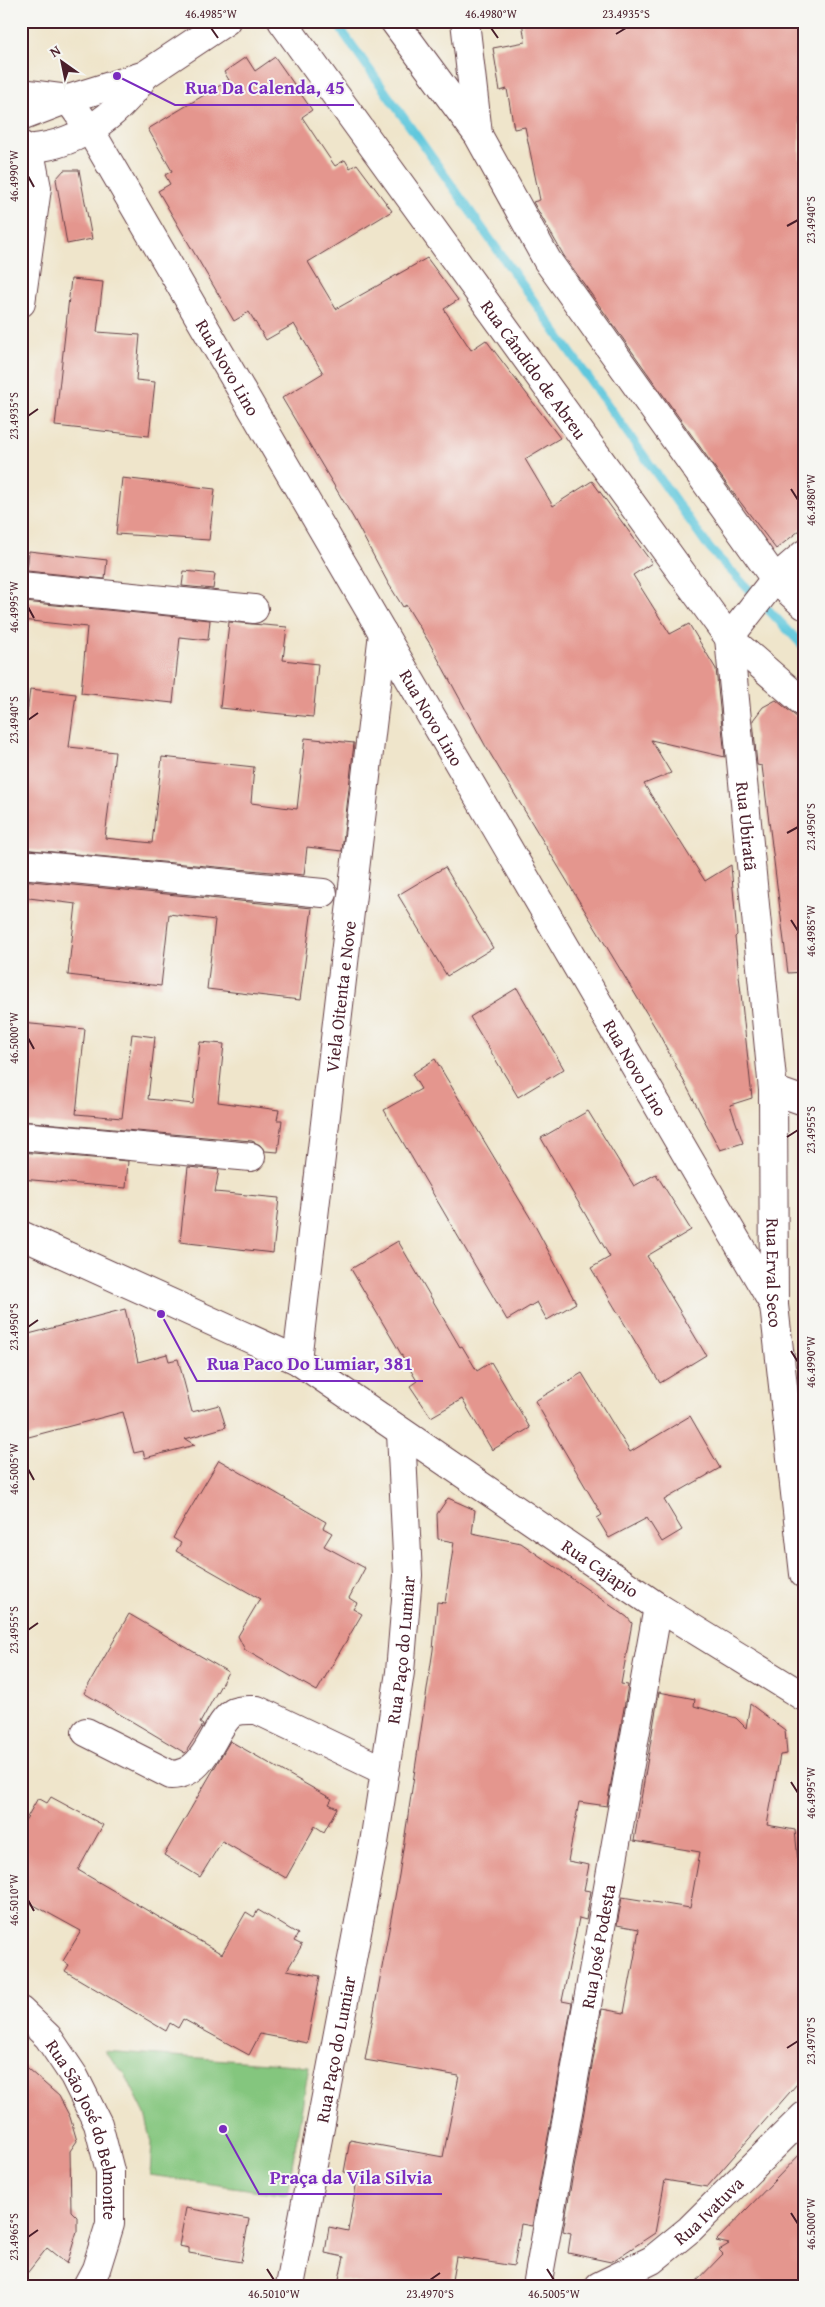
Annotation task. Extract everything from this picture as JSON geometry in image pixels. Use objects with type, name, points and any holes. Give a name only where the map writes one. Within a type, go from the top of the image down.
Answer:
[{"type":"street","points":[[21,118],[68,99],[145,76],[226,21]]},
{"type":"street","name":"Rua Cândido de Abreu","points":[[282,21],[733,633],[804,704]]},
{"type":"street","points":[[394,21],[478,135],[547,260],[773,582],[804,605]]},
{"type":"street","points":[[465,21],[478,135]]},
{"type":"street","points":[[21,303],[37,188],[34,167],[22,148],[62,143],[90,130],[132,95],[145,76]]},
{"type":"street","points":[[21,93],[68,99]]},
{"type":"street","name":"Rua Novo Lino","points":[[68,99],[90,130],[774,1306]]},
{"type":"street","points":[[733,633],[773,582],[804,554]]},
{"type":"street","points":[[21,586],[254,609]]},
{"type":"street","name":"Rua Ubiratã","points":[[733,633],[773,1090]]},
{"type":"street","name":"Viela Oitenta e Nove","points":[[297,1360],[383,634]]},
{"type":"street","points":[[21,864],[323,893]]},
{"type":"street","points":[[773,1090],[804,1101]]},
{"type":"street","name":"Rua Erval Seco","points":[[773,1090],[774,1306],[804,1574]]},
{"type":"street","points":[[21,1136],[251,1157]]},
{"type":"street","points":[[21,1235],[297,1360],[401,1433]]},
{"type":"street","name":"Rua Cajapio","points":[[401,1433],[658,1608],[804,1697]]},
{"type":"street","name":"Rua Paço do Lumiar","points":[[290,2286],[385,1771],[400,1672],[408,1575],[401,1433]]},
{"type":"street","name":"Rua José Podesta","points":[[537,2286],[658,1608]]},
{"type":"street","points":[[86,1732],[171,1775],[182,1775],[191,1769],[212,1745],[232,1713],[242,1710],[257,1710],[385,1771]]},
{"type":"street","name":"Rua São José do Belmonte","points":[[21,2011],[48,2037],[74,2076],[98,2124],[110,2171],[110,2224],[96,2269],[87,2286]]},
{"type":"street","name":"Rua Ivatuva","points":[[599,2286],[652,2260],[690,2229],[804,2116]]},
{"type":"green space","points":[[104,2051],[309,2066],[287,2195],[150,2175],[152,2143],[145,2114],[125,2074]]},
{"type":"building","points":[[522,21],[801,21],[804,46],[804,117],[800,118],[800,181],[804,205],[804,527],[776,549],[725,482],[564,256],[533,202],[540,200],[525,127],[514,129],[507,89],[500,91],[493,48],[525,42]]},
{"type":"building","points":[[246,57],[255,71],[275,57],[312,110],[302,117],[335,166],[345,160],[350,168],[357,164],[392,211],[308,262],[336,309],[427,258],[458,300],[444,309],[471,350],[486,340],[560,438],[525,459],[553,506],[592,481],[652,563],[633,575],[670,634],[689,624],[716,669],[725,757],[651,740],[671,773],[644,784],[705,881],[731,865],[737,935],[735,937],[752,1098],[730,1105],[743,1143],[720,1150],[658,1032],[485,745],[430,644],[406,605],[403,607],[388,583],[354,519],[282,398],[323,373],[294,324],[266,340],[249,312],[234,321],[158,191],[170,184],[165,175],[172,171],[148,129],[229,80],[224,72]]},
{"type":"building","points":[[64,170],[79,170],[92,239],[67,244],[56,179]]},
{"type":"building","points":[[71,279],[103,282],[97,332],[140,335],[136,380],[155,382],[149,436],[55,426]]},
{"type":"building","points":[[122,478],[215,489],[209,540],[116,534]]},
{"type":"building","points":[[29,551],[107,560],[105,579],[27,571]]},
{"type":"building","points":[[184,571],[215,574],[213,589],[182,586]]},
{"type":"building","points":[[24,602],[210,620],[208,640],[180,637],[173,703],[81,693],[87,627],[22,620]]},
{"type":"building","points":[[229,622],[287,627],[283,660],[318,664],[313,717],[220,708]]},
{"type":"building","points":[[30,689],[76,694],[69,747],[115,752],[105,838],[152,843],[162,757],[254,767],[251,803],[297,809],[305,738],[354,743],[342,851],[307,847],[304,875],[21,849],[21,741],[24,741]]},
{"type":"building","points":[[776,700],[804,723],[804,972],[788,973],[762,766],[757,765],[753,720],[763,707]]},
{"type":"building","points":[[445,867],[493,948],[447,976],[398,895]]},
{"type":"building","points":[[21,880],[312,908],[300,1000],[207,989],[215,920],[169,914],[161,986],[68,975],[76,904],[21,897]]},
{"type":"building","points":[[517,988],[564,1069],[518,1097],[470,1017]]},
{"type":"building","points":[[21,1023],[85,1029],[76,1114],[122,1118],[132,1034],[155,1037],[148,1099],[193,1104],[200,1042],[224,1044],[218,1102],[279,1110],[277,1120],[282,1120],[278,1152],[265,1151],[260,1145],[252,1141],[21,1121]]},
{"type":"building","points":[[435,1059],[534,1224],[576,1303],[547,1320],[537,1302],[507,1320],[384,1110],[421,1089],[412,1074]]},
{"type":"building","points":[[588,1111],[634,1186],[656,1174],[691,1230],[647,1256],[706,1355],[660,1383],[591,1268],[610,1257],[541,1138]]},
{"type":"building","points":[[21,1152],[128,1161],[126,1188],[21,1179]]},
{"type":"building","points":[[188,1167],[219,1170],[215,1192],[279,1198],[273,1253],[180,1242]]},
{"type":"building","points":[[398,1241],[460,1347],[462,1346],[477,1371],[491,1362],[530,1428],[492,1450],[462,1399],[431,1417],[410,1386],[417,1381],[351,1269]]},
{"type":"building","points":[[125,1309],[138,1362],[167,1354],[169,1361],[178,1359],[192,1412],[219,1405],[226,1427],[185,1439],[195,1445],[145,1458],[143,1451],[134,1453],[123,1412],[21,1439],[21,1336]]},
{"type":"building","points":[[582,1373],[630,1452],[690,1416],[720,1468],[664,1500],[682,1530],[662,1542],[647,1518],[609,1538],[597,1518],[602,1515],[535,1401]]},
{"type":"building","points":[[219,1460],[326,1522],[323,1528],[332,1533],[324,1546],[365,1568],[349,1598],[357,1603],[353,1609],[362,1614],[317,1691],[245,1650],[238,1636],[260,1599],[176,1551],[181,1543],[173,1538]]},
{"type":"building","points":[[448,1498],[475,1510],[472,1533],[521,1543],[627,1617],[632,1623],[621,1684],[628,1685],[607,1806],[579,1802],[568,1861],[589,1865],[584,1890],[591,1891],[586,1920],[579,1918],[562,2001],[572,2003],[532,2226],[521,2224],[514,2266],[456,2257],[451,2286],[372,2286],[339,2279],[344,2257],[325,2253],[329,2227],[348,2231],[358,2175],[344,2172],[350,2140],[443,2157],[459,2076],[365,2060],[399,1875],[433,1650],[437,1602],[445,1603],[454,1542],[438,1539],[437,1514]]},
{"type":"building","points":[[129,1614],[228,1672],[200,1723],[203,1725],[185,1753],[84,1693]]},
{"type":"building","points":[[659,1692],[695,1699],[694,1706],[736,1718],[746,1728],[750,1704],[785,1730],[787,1754],[780,1755],[767,1825],[795,1830],[804,1922],[804,2076],[707,2187],[665,2180],[655,2233],[611,2262],[568,2253],[571,2233],[563,2231],[602,2009],[624,2013],[635,1954],[639,1929],[617,1925],[622,1897],[690,1908],[700,1852],[634,1841]]},
{"type":"building","points":[[230,1741],[332,1799],[329,1804],[337,1808],[324,1832],[315,1826],[286,1878],[222,1841],[200,1877],[164,1855]]},
{"type":"building","points":[[51,1797],[103,1825],[78,1870],[222,1954],[246,1912],[254,1917],[258,1910],[298,1934],[294,1941],[302,1945],[287,1970],[320,1976],[307,2043],[260,2034],[249,2055],[183,2019],[178,2028],[170,2023],[166,2031],[65,1971],[69,1965],[63,1961],[81,1931],[21,1898],[21,1828],[38,1798],[47,1803]]},
{"type":"building","points":[[21,2063],[59,2096],[70,2117],[77,2141],[70,2151],[71,2211],[77,2217],[77,2231],[67,2264],[47,2248],[21,2281]]},
{"type":"building","points":[[804,2150],[804,2286],[692,2286],[723,2254],[719,2250],[729,2244],[716,2241]]},
{"type":"building","points":[[186,2208],[249,2219],[241,2262],[189,2253],[189,2248],[179,2246]]},
{"type":"waterway","points":[[335,21],[710,549],[804,647]]},
{"type":"place","name":"Rua Da Calenda, 45","points":[[117,76]]},
{"type":"place","name":"Rua Paco Do Lumiar, 381","points":[[161,1314]]},
{"type":"place","name":"Praça da Vila Silvia","points":[[223,2129]]}]
